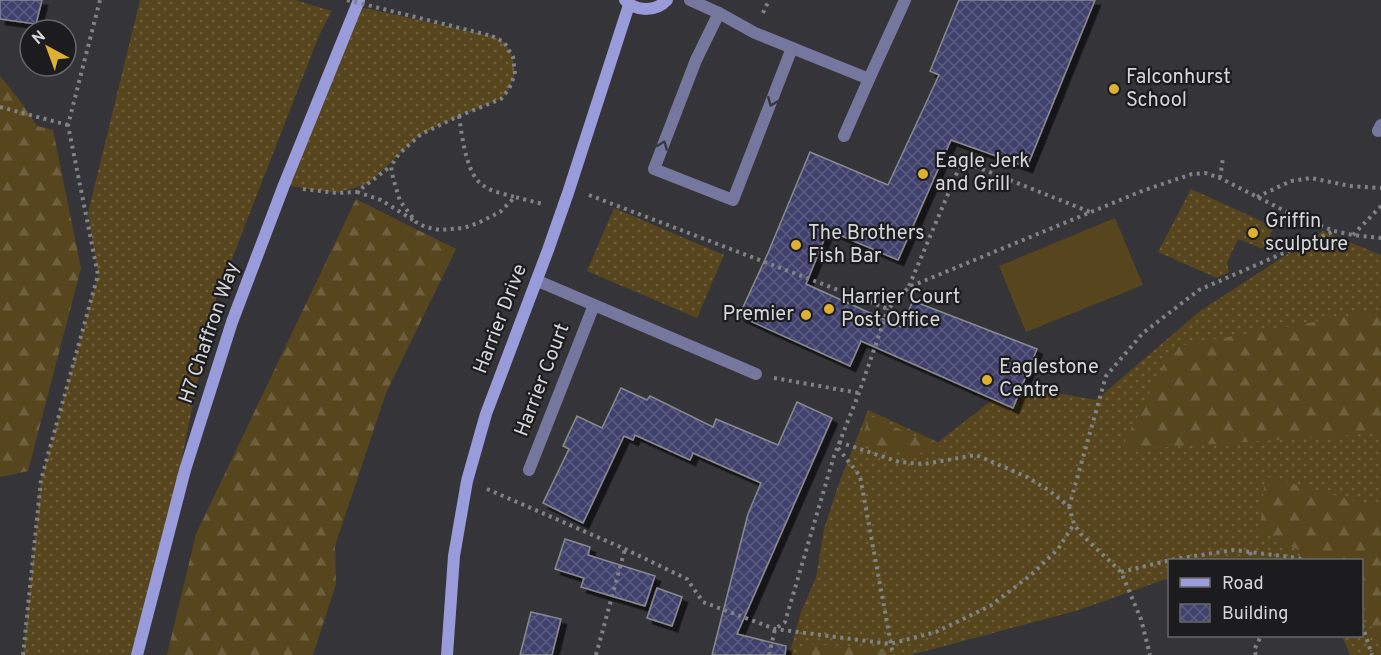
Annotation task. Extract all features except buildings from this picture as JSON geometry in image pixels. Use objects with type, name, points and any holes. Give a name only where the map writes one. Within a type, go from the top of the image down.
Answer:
[{"type":"street","name":"H7 Chaffron Way","points":[[137,655],[185,470],[232,322],[359,0]]},
{"type":"street","points":[[627,2],[644,10],[662,5],[668,0]]},
{"type":"street","points":[[690,0],[755,33],[868,79]]},
{"type":"street","points":[[844,136],[905,0]]},
{"type":"street","name":"Harrier Drive","points":[[447,655],[454,556],[467,481],[486,414],[538,281],[568,193],[627,2]]},
{"type":"street","points":[[719,13],[696,60],[654,169],[733,200],[792,48]]},
{"type":"street","name":"Harrier Court","points":[[538,281],[756,374]]},
{"type":"street","name":"Harrier Court","points":[[529,470],[594,305]]},
{"type":"path","points":[[22,655],[41,480],[98,275],[68,125],[100,0]]},
{"type":"path","points":[[347,0],[492,36],[504,42],[513,57],[515,74],[501,99],[459,116],[422,135],[399,154],[392,166],[357,192]]},
{"type":"path","points":[[0,107],[68,125]]},
{"type":"path","points":[[459,116],[468,160],[474,176],[483,186],[542,205],[576,190],[888,309]]},
{"type":"path","points":[[1220,178],[1223,158]]},
{"type":"path","points":[[769,655],[775,629],[784,622],[837,447],[859,393],[888,309],[909,287],[962,161],[1090,212]]},
{"type":"path","points":[[392,166],[400,201],[416,222]]},
{"type":"path","points":[[909,287],[1142,191],[1192,174],[1205,173],[1220,178],[1291,214],[1334,231],[1381,238]]},
{"type":"path","points":[[1257,197],[1291,181],[1311,178],[1350,186],[1381,188]]},
{"type":"path","points":[[284,186],[315,192],[357,192],[381,200],[416,222],[440,230],[464,228],[478,223],[500,212],[515,197]]},
{"type":"path","points":[[1353,235],[1381,206]]},
{"type":"path","points":[[1150,655],[1141,619],[1121,572],[1081,534],[1074,524],[1069,507],[1107,376],[1143,333],[1198,290],[1334,231]]},
{"type":"path","points":[[756,374],[859,393]]},
{"type":"path","points":[[839,442],[899,462],[924,464],[976,455],[1027,477],[1050,491],[1069,507]]},
{"type":"path","points":[[837,447],[860,476],[893,655]]},
{"type":"path","points":[[467,481],[625,549],[687,579],[702,602],[775,629],[890,644],[936,632],[990,606],[1031,575],[1058,549],[1074,524]]},
{"type":"path","points":[[596,655],[625,549]]},
{"type":"path","points":[[1174,559],[1234,550],[1300,559]]},
{"type":"path","points":[[1250,552],[1252,559]]},
{"type":"path","points":[[1121,572],[1168,560]]},
{"type":"path","points":[[1363,629],[1372,655]]},
{"type":"path","points":[[1256,655],[1254,650],[1260,637]]},
{"type":"green space","points":[[140,0],[295,0],[332,11],[320,33],[212,310],[140,655],[23,655],[41,480],[98,275],[88,213]]},
{"type":"green space","points":[[360,7],[492,36],[504,42],[513,57],[515,74],[509,89],[501,99],[421,134],[368,184],[336,193],[284,185]]},
{"type":"green space","points":[[0,76],[37,126],[53,130],[81,268],[28,471],[0,477]]},
{"type":"green space","points":[[1191,189],[1274,227],[1263,249],[1238,239],[1227,263],[1229,272],[1217,278],[1158,252]]},
{"type":"green space","points":[[356,199],[456,249],[386,393],[335,546],[336,584],[313,655],[167,655],[196,534]]},
{"type":"green space","points":[[614,208],[724,255],[697,318],[587,271]]},
{"type":"green space","points":[[1115,218],[1143,285],[1026,332],[999,266]]},
{"type":"green space","points":[[1323,231],[1381,255],[1381,655],[1350,655],[1342,637],[1363,637],[1363,559],[1168,559],[1168,578],[1079,610],[911,655],[789,655],[801,612],[816,578],[824,529],[839,483],[868,410],[938,442],[1012,385],[1096,400],[1200,311]]},
{"type":"green space","points":[[1381,310],[1381,433],[1121,450],[1172,347]]},
{"type":"green space","points":[[870,416],[946,450],[901,455],[859,444]]},
{"type":"green space","points":[[1265,476],[1381,508],[1381,653],[1363,604],[1363,559],[1317,559],[1260,531]]},
{"type":"green space","points":[[807,644],[887,649],[888,655],[805,655]]},
{"type":"place","name":"Falconhurst School","points":[[1114,89]]},
{"type":"place","name":"Eagle Jerk and Grill","points":[[923,174]]},
{"type":"place","name":"Griffin sculpture","points":[[1253,233]]},
{"type":"place","name":"The Brothers Fish Bar","points":[[796,245]]},
{"type":"place","name":"Harrier Court Post Office","points":[[829,309]]},
{"type":"place","name":"Premier","points":[[806,315]]},
{"type":"place","name":"Eaglestone Centre","points":[[987,380]]}]
